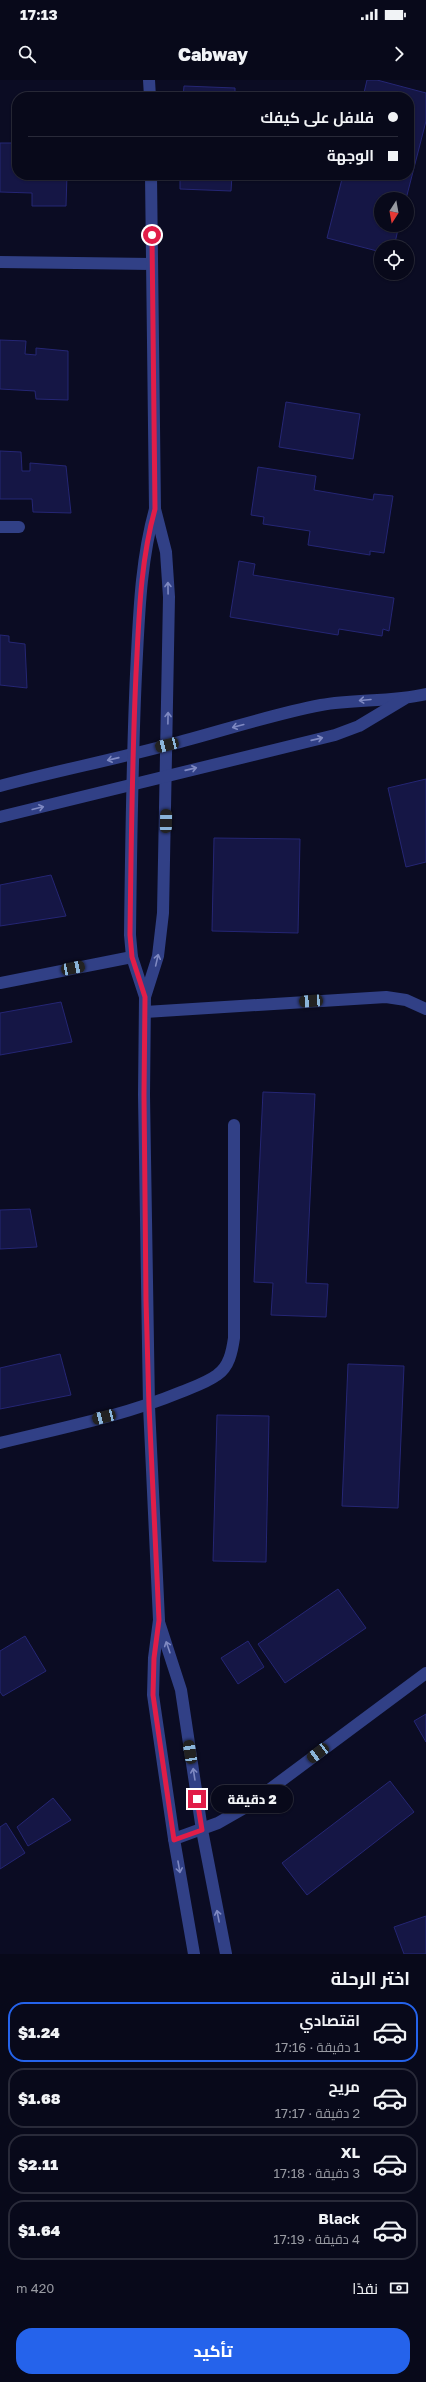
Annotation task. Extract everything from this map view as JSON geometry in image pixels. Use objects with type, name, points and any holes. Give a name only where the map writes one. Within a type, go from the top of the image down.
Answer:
[{"type":"street","points":[[150,80],[150,92]]},
{"type":"street","points":[[151,180],[155,509],[166,552],[168,574],[167,774],[162,928],[158,956],[145,997],[144,1095],[149,1406],[159,1620],[154,1658],[153,1695],[174,1840],[194,1954]]},
{"type":"street","points":[[0,262],[152,264]]},
{"type":"street","points":[[145,997],[132,957],[130,935],[132,754],[141,575],[144,553],[155,509]]},
{"type":"street","points":[[0,527],[19,527]]},
{"type":"street","points":[[0,786],[322,705],[377,699],[404,699],[426,694]]},
{"type":"street","points":[[0,817],[167,774],[335,735],[359,726],[404,699]]},
{"type":"street","points":[[0,983],[132,957]]},
{"type":"street","points":[[145,1012],[386,997],[406,1000],[426,1009]]},
{"type":"street","points":[[0,1443],[149,1406],[218,1375],[227,1364],[232,1352],[234,1338],[234,1125]]},
{"type":"street","points":[[159,1620],[181,1690],[202,1830],[226,1954]]},
{"type":"street","points":[[174,1840],[202,1830],[246,1807],[426,1673]]},
{"type":"building","points":[[367,80],[377,80],[426,93],[426,121],[414,168],[414,92],[364,92]]},
{"type":"building","points":[[184,86],[235,88],[235,92],[183,92]]},
{"type":"building","points":[[0,143],[12,143],[12,180],[67,180],[66,206],[32,206],[32,193],[0,192]]},
{"type":"building","points":[[180,180],[232,180],[231,191],[180,189]]},
{"type":"building","points":[[342,180],[411,180],[408,192],[374,192],[374,232],[397,232],[396,240],[374,240],[374,250],[327,238]]},
{"type":"building","points":[[0,340],[26,341],[25,354],[36,355],[36,348],[68,351],[68,400],[36,399],[35,391],[0,389]]},
{"type":"building","points":[[286,402],[360,414],[353,459],[279,447]]},
{"type":"building","points":[[0,451],[21,452],[22,471],[30,471],[30,463],[66,466],[71,513],[33,512],[32,499],[0,499]]},
{"type":"building","points":[[258,467],[316,476],[314,490],[373,500],[374,494],[393,496],[384,553],[370,551],[370,555],[308,545],[310,531],[263,524],[264,517],[251,515]]},
{"type":"building","points":[[239,561],[255,564],[253,575],[394,598],[389,631],[383,629],[382,636],[339,629],[338,635],[230,617]]},
{"type":"building","points":[[0,635],[9,636],[9,642],[25,644],[27,688],[0,685]]},
{"type":"building","points":[[426,779],[426,862],[406,867],[388,788]]},
{"type":"building","points":[[214,838],[300,839],[298,933],[212,931]]},
{"type":"building","points":[[51,875],[66,916],[0,926],[0,885]]},
{"type":"building","points":[[61,1002],[72,1042],[0,1055],[0,1013]]},
{"type":"building","points":[[263,1092],[315,1094],[306,1283],[328,1284],[326,1317],[271,1315],[273,1283],[254,1282]]},
{"type":"building","points":[[30,1209],[37,1247],[0,1249],[0,1210]]},
{"type":"building","points":[[60,1354],[71,1395],[0,1409],[0,1368]]},
{"type":"building","points":[[348,1364],[404,1366],[398,1508],[342,1506]]},
{"type":"building","points":[[217,1415],[269,1416],[266,1562],[213,1561]]},
{"type":"building","points":[[338,1589],[366,1628],[285,1683],[258,1644]]},
{"type":"building","points":[[25,1636],[46,1671],[3,1696],[0,1692],[0,1651]]},
{"type":"building","points":[[248,1641],[264,1667],[238,1684],[221,1658]]},
{"type":"building","points":[[426,1714],[426,1742],[414,1721]]},
{"type":"building","points":[[390,1781],[414,1812],[307,1895],[282,1863]]},
{"type":"building","points":[[53,1798],[71,1820],[28,1846],[17,1827]]},
{"type":"building","points":[[6,1823],[25,1853],[0,1869],[0,1827]]},
{"type":"building","points":[[426,1916],[426,1954],[404,1954],[394,1927]]},
{"type":"route","points":[[152,235],[155,509],[144,553],[141,575],[132,754],[130,935],[132,957],[137,977],[145,997],[144,1095],[146,1300],[149,1406],[159,1620],[154,1658],[153,1695],[174,1840],[202,1830],[197,1799]]}]
